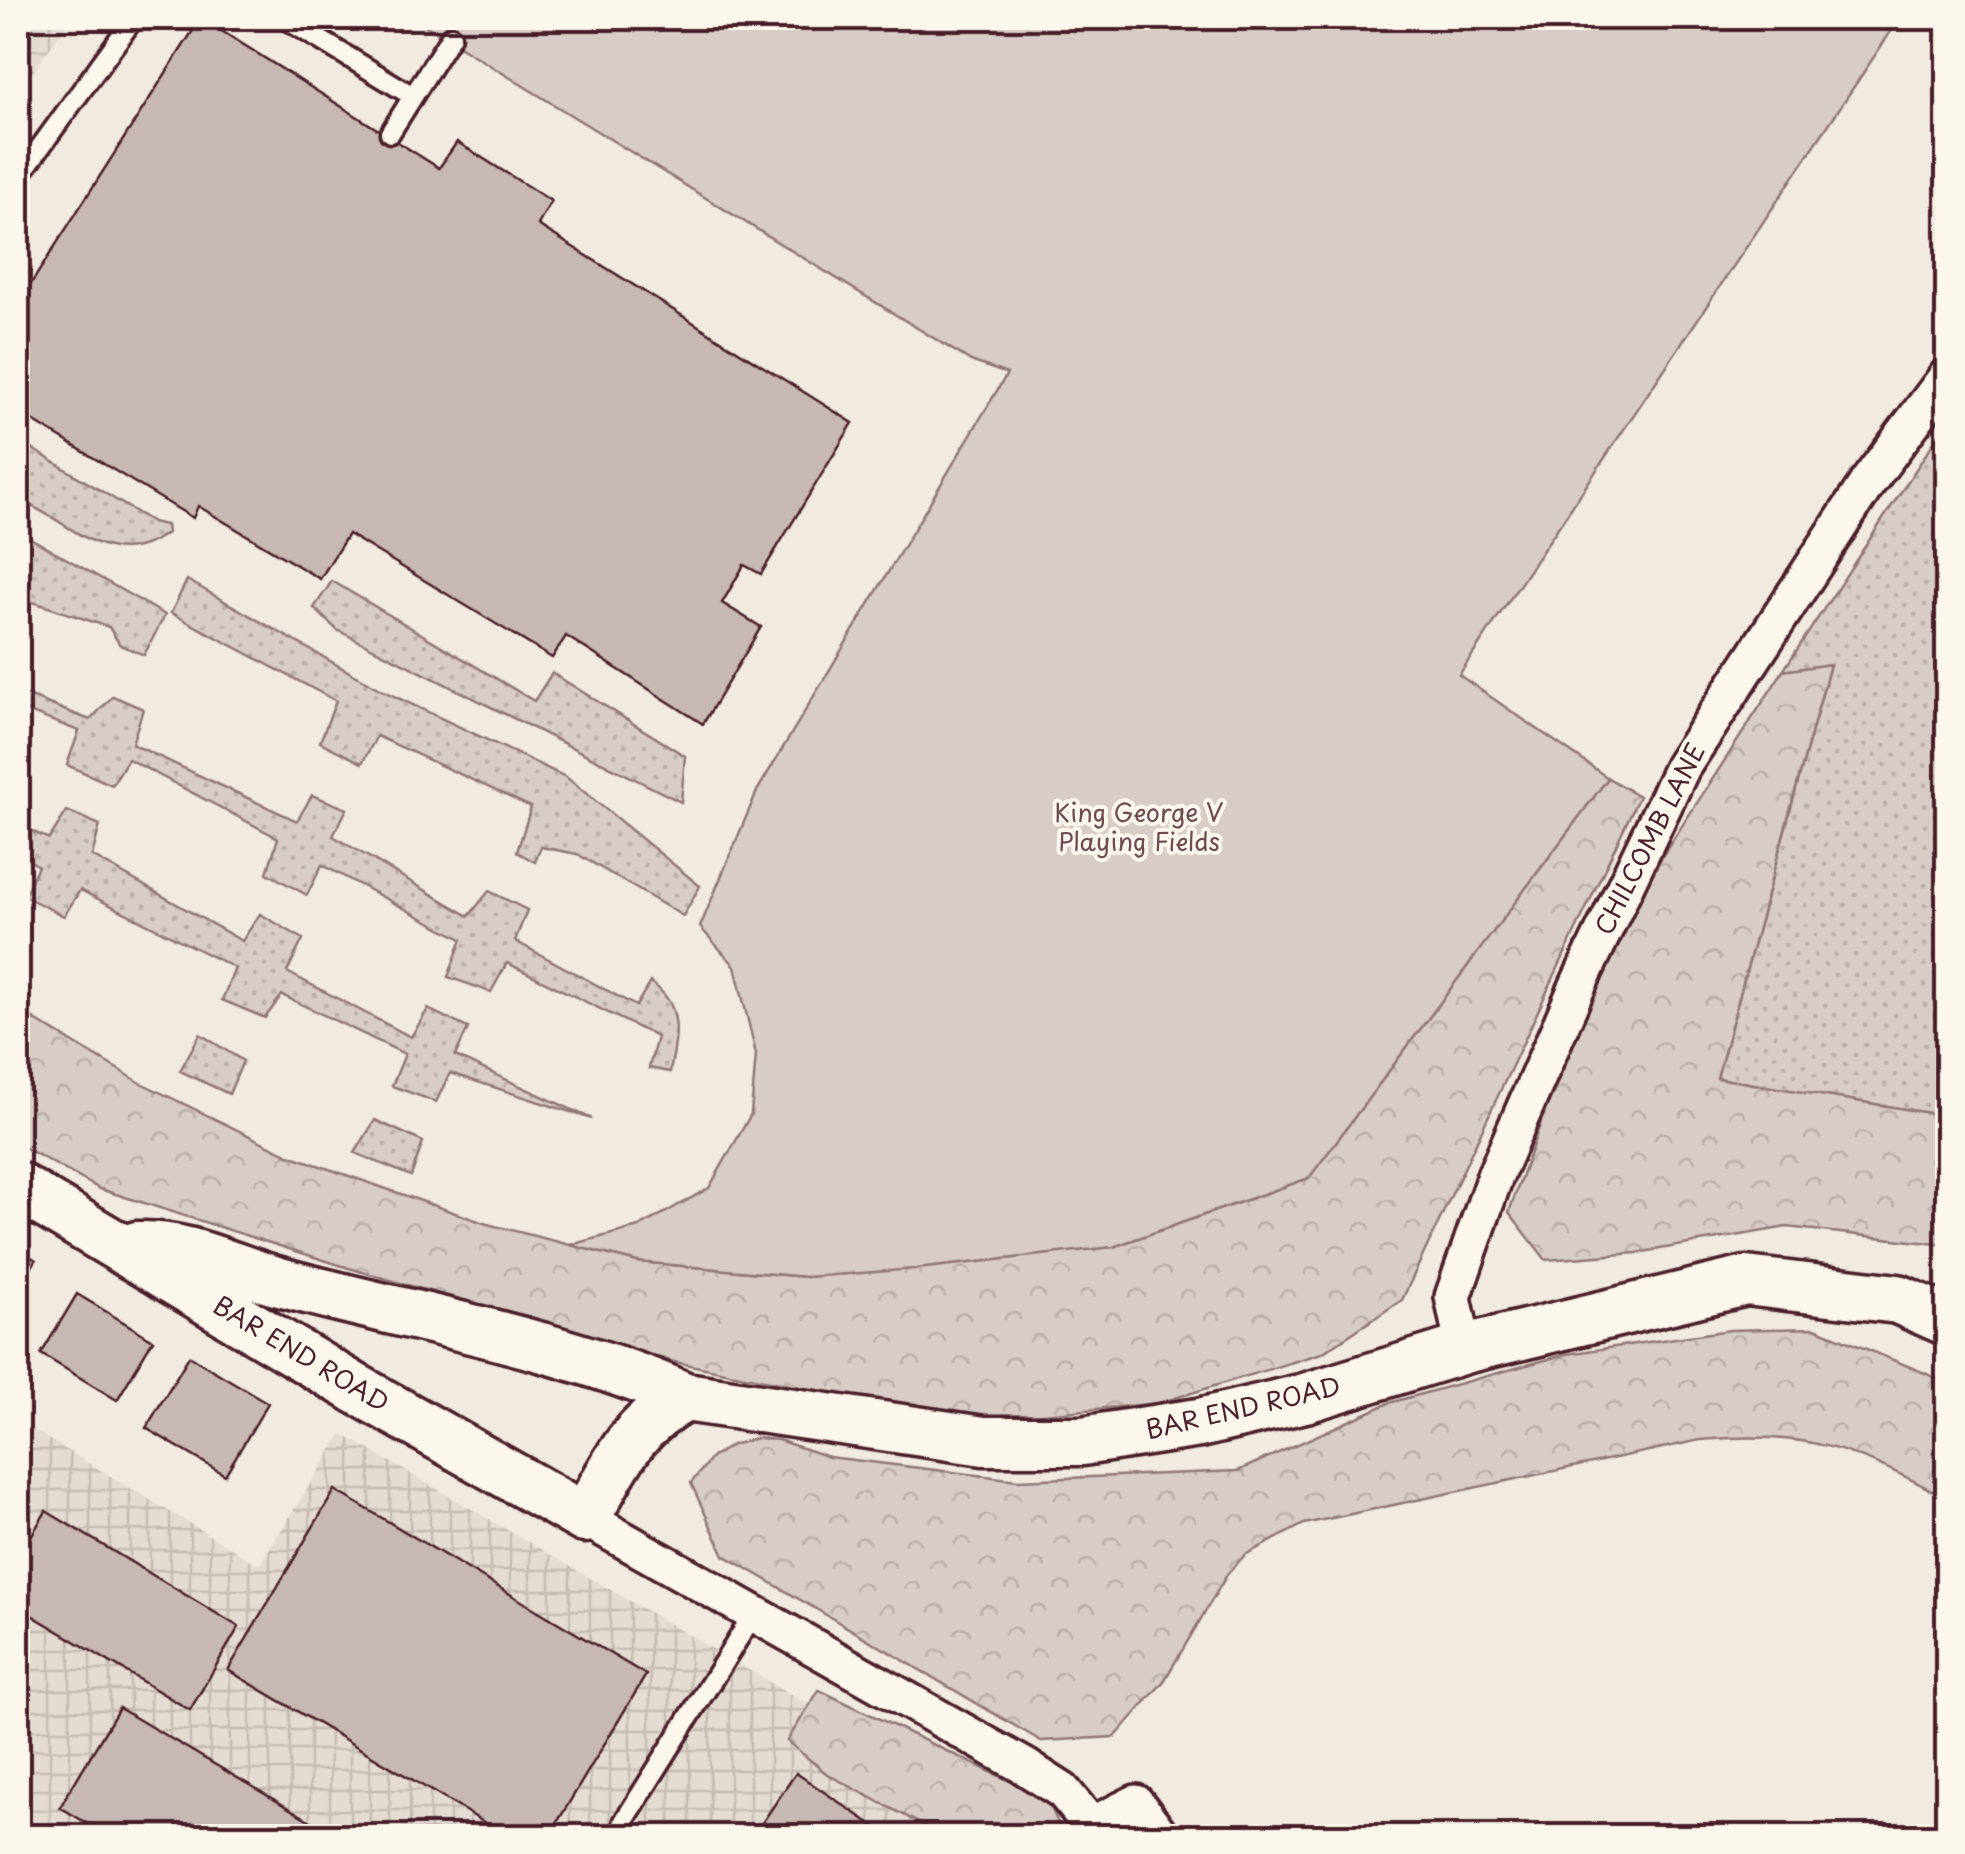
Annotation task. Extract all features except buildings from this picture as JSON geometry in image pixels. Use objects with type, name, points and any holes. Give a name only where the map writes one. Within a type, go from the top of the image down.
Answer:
[{"type":"main road","name":"BAR END ROAD","points":[[18,1187],[354,1388],[585,1518]]},
{"type":"main road","name":"BAR END ROAD","points":[[124,1247],[160,1245],[190,1252],[272,1280],[620,1368],[685,1397],[984,1441],[1082,1441],[1199,1424],[1304,1398],[1464,1349],[1746,1282],[1898,1299],[1948,1321]]},
{"type":"main road","points":[[585,1518],[634,1434],[652,1416],[685,1397]]},
{"type":"street","name":"CHILCOMB LANE","points":[[1464,1349],[1453,1297],[1495,1176],[1579,983],[1682,767],[1868,482],[1948,375]]},
{"type":"street","name":"BAR END ROAD","points":[[585,1518],[1024,1766],[1063,1791],[1097,1830]]},
{"type":"street","points":[[1097,1830],[1136,1803],[1161,1836]]},
{"type":"lane","points":[[18,178],[134,18]]},
{"type":"lane","points":[[284,18],[411,95]]},
{"type":"lane","points":[[390,132],[451,36]]},
{"type":"lane","points":[[620,1836],[624,1821],[756,1612]]},
{"type":"shaded area","points":[[18,18],[71,18],[18,93]]},
{"type":"shaded area","points":[[18,1421],[259,1565],[342,1434],[1035,1836],[18,1836]]},
{"type":"green space","name":"King George V Playing Fields","points":[[413,18],[1900,18],[1459,675],[1608,778],[1309,1178],[1113,1247],[806,1277],[638,1262],[570,1245],[639,1227],[709,1188],[751,1114],[756,1054],[735,966],[700,927],[757,791],[1007,374],[971,361]]},
{"type":"green space","points":[[1947,422],[1947,1116],[1717,1078],[1830,665],[1783,671]]},
{"type":"green space","points":[[18,440],[152,522],[166,525],[167,533],[146,545],[108,547],[18,500]]},
{"type":"green space","points":[[18,531],[165,615],[144,655],[120,645],[109,627],[18,597]]},
{"type":"green space","points":[[187,580],[383,691],[566,777],[700,886],[683,916],[577,854],[541,847],[535,862],[517,852],[531,807],[377,736],[362,763],[320,742],[336,701],[171,613]]},
{"type":"green space","points":[[332,581],[534,701],[552,673],[685,756],[681,802],[337,630],[314,608]]},
{"type":"green space","points":[[1830,664],[1717,1078],[1947,1116],[1947,1245],[1787,1227],[1637,1253],[1546,1260],[1509,1212],[1603,947],[1783,671]]},
{"type":"green space","points":[[18,692],[90,720],[113,696],[143,709],[132,744],[297,821],[312,795],[347,809],[333,836],[469,916],[489,891],[527,910],[515,941],[636,1006],[650,982],[661,991],[675,1022],[670,1072],[649,1068],[657,1037],[507,963],[491,992],[448,977],[462,939],[322,865],[307,895],[267,873],[278,838],[128,759],[112,785],[67,765],[79,731],[18,708]]},
{"type":"green space","points":[[1608,778],[1639,796],[1402,1300],[1322,1353],[1159,1403],[970,1421],[670,1361],[349,1268],[100,1189],[18,1144],[18,1010],[141,1083],[289,1155],[487,1224],[638,1262],[806,1277],[1113,1247],[1309,1178]]},
{"type":"green space","points":[[67,811],[100,825],[92,856],[242,941],[260,914],[303,939],[287,972],[411,1037],[428,1009],[468,1028],[455,1056],[592,1119],[450,1073],[436,1102],[392,1086],[405,1054],[282,995],[265,1018],[222,1000],[235,968],[80,890],[64,916],[24,896],[38,866],[18,852],[18,825],[49,839]]},
{"type":"green space","points":[[200,1034],[243,1061],[229,1094],[180,1071]]},
{"type":"green space","points":[[375,1120],[423,1142],[411,1176],[355,1153]]},
{"type":"green space","points":[[1815,1328],[1947,1382],[1947,1498],[1884,1467],[1829,1447],[1771,1438],[1738,1438],[1700,1440],[1304,1524],[1245,1555],[1228,1573],[1164,1681],[1115,1737],[1041,1741],[724,1555],[691,1483],[712,1457],[732,1445],[757,1438],[778,1440],[829,1457],[1018,1480],[1238,1471],[1389,1403],[1567,1354],[1730,1330]]},
{"type":"green space","points":[[819,1690],[1047,1799],[1064,1836],[943,1836],[827,1774],[787,1741]]}]
